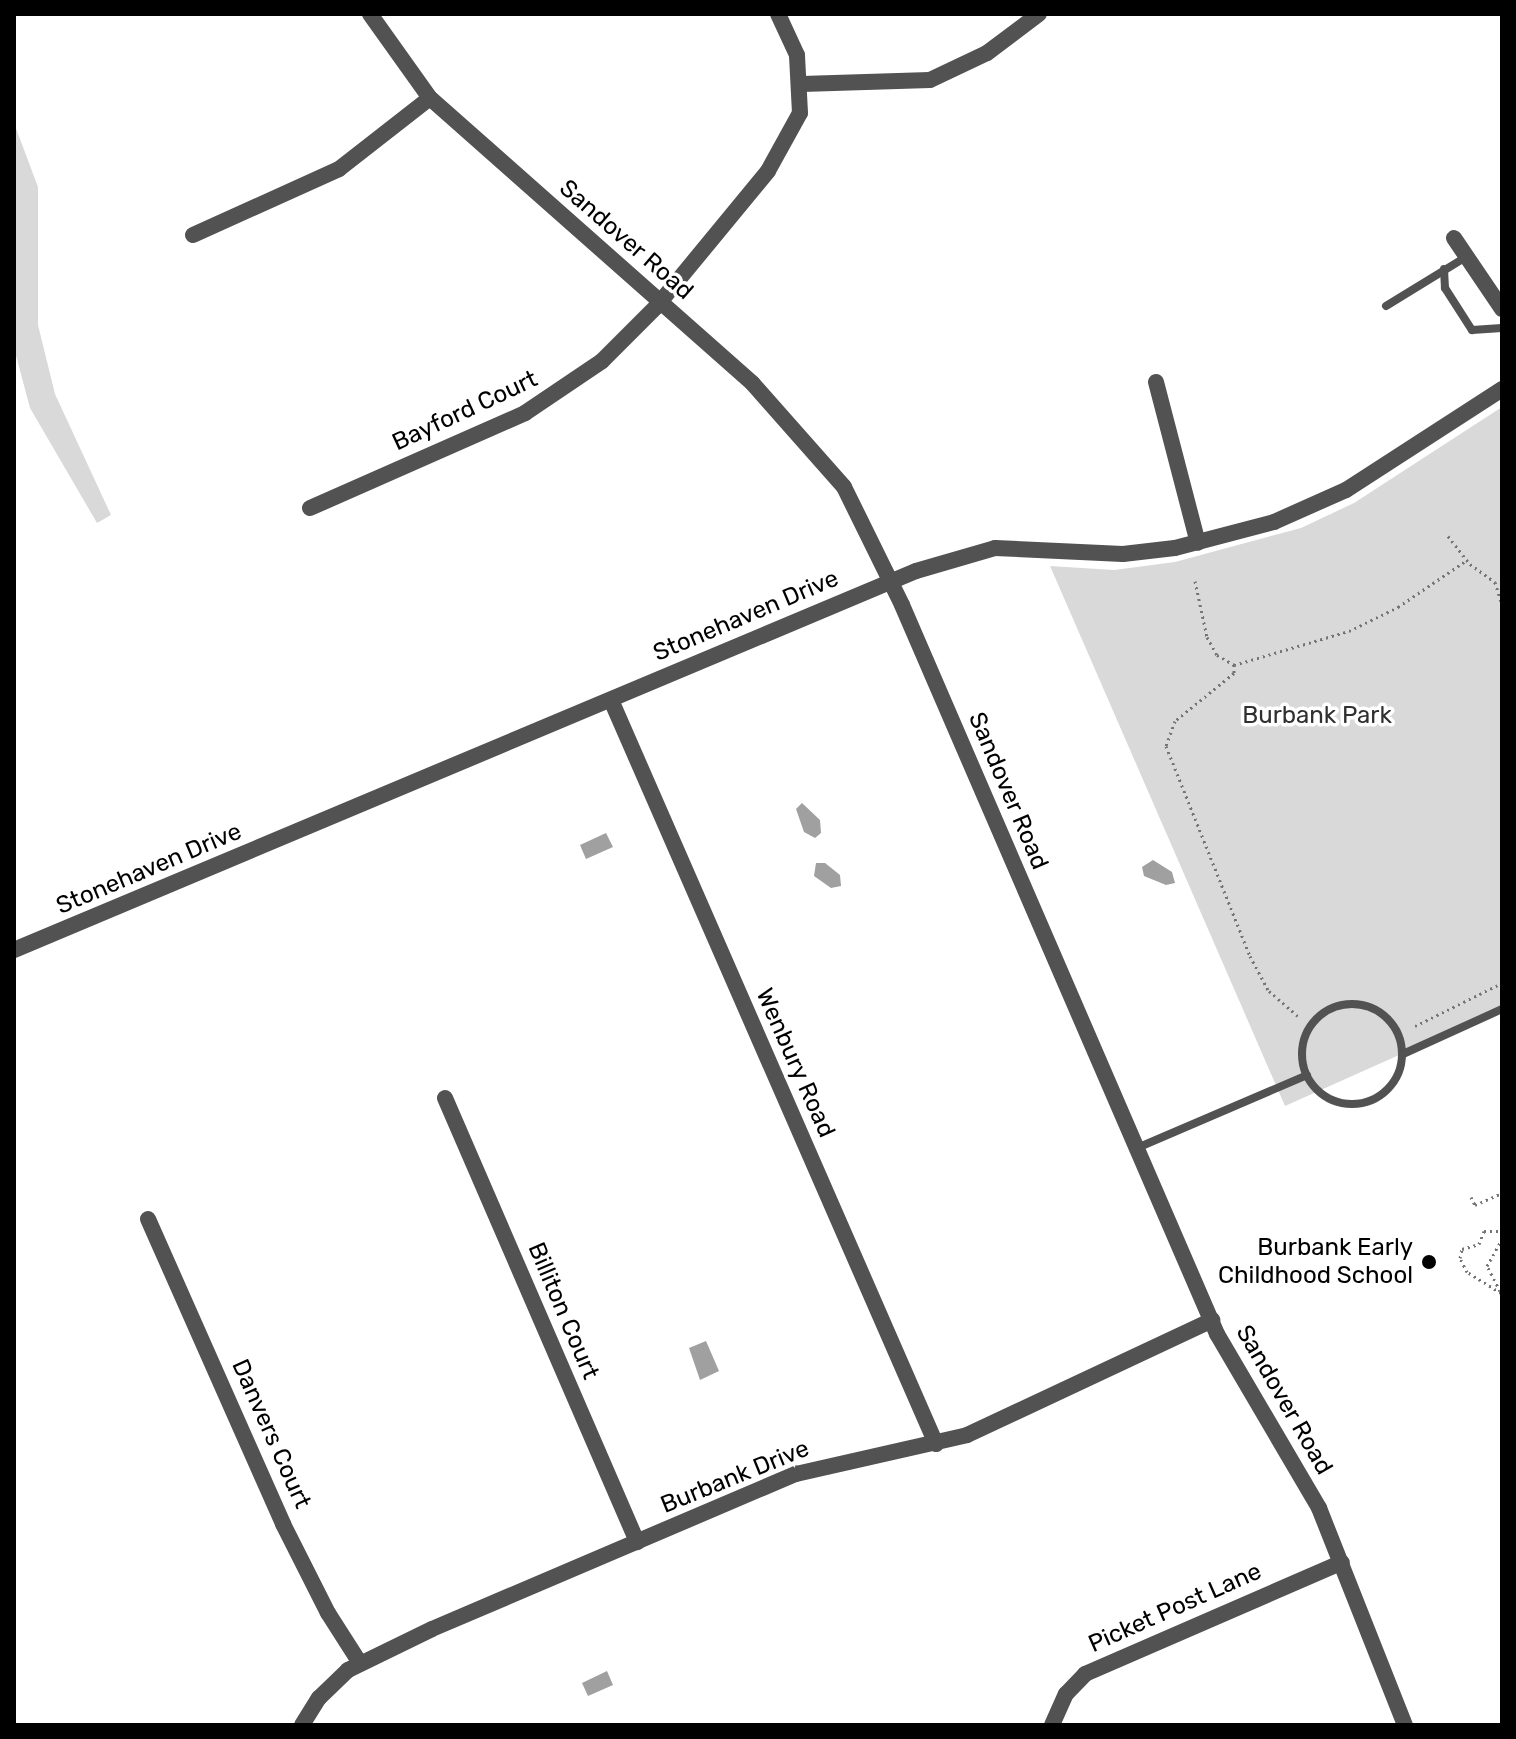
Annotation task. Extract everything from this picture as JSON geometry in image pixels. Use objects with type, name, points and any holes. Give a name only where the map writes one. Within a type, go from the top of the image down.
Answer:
[{"type":"street","name":"Sandover Road","points":[[370,14],[430,98],[753,384],[844,487],[891,581],[1212,1320],[1248,1392],[1319,1508],[1405,1725]]},
{"type":"street","points":[[778,14],[790,32],[802,84],[930,80],[987,53],[1039,14]]},
{"type":"street","name":"Bayford Court","points":[[310,508],[525,413],[602,361],[660,301],[788,142],[800,113],[802,84]]},
{"type":"street","points":[[193,235],[339,169],[430,98]]},
{"type":"street","points":[[1454,238],[1502,309]]},
{"type":"street","points":[[1156,382],[1198,543]]},
{"type":"street","name":"Stonehaven Drive","points":[[14,950],[891,581],[995,548],[1123,554],[1198,543],[1274,522],[1346,490],[1502,389]]},
{"type":"street","name":"Wenbury Road","points":[[611,700],[936,1444]]},
{"type":"street","name":"Billiton Court","points":[[445,1098],[637,1542]]},
{"type":"street","name":"Danvers Court","points":[[148,1219],[283,1524],[328,1613],[360,1663]]},
{"type":"street","name":"Burbank Drive","points":[[302,1725],[319,1698],[360,1663],[796,1474],[967,1435],[1212,1320]]},
{"type":"street","name":"Picket Post Lane","points":[[1052,1725],[1066,1694],[1085,1674],[1342,1562]]},
{"type":"lane","points":[[1386,306],[1467,257]]},
{"type":"lane","points":[[1444,269],[1445,288],[1472,330],[1502,328]]},
{"type":"lane","points":[[1403,1054],[1390,1021],[1371,1007],[1347,1004],[1325,1012],[1309,1029],[1302,1052],[1307,1075],[1336,1102],[1363,1103],[1387,1090],[1403,1054],[1502,1009]]},
{"type":"lane","points":[[1137,1148],[1307,1075]]},
{"type":"path","points":[[1448,536],[1467,560],[1495,582],[1502,605]]},
{"type":"path","points":[[1195,581],[1207,637],[1217,655],[1234,665],[1349,631],[1398,607],[1467,560]]},
{"type":"path","points":[[1234,665],[1234,673],[1175,721],[1166,746],[1255,966],[1269,991],[1298,1016]]},
{"type":"path","points":[[1415,1026],[1502,983]]},
{"type":"path","points":[[1471,1197],[1475,1205],[1502,1193]]},
{"type":"path","points":[[1502,1231],[1489,1227],[1479,1244],[1462,1249],[1460,1258],[1467,1272],[1502,1293]]},
{"type":"path","points":[[1502,1241],[1487,1266],[1502,1293]]},
{"type":"green space","points":[[14,123],[38,187],[38,325],[55,394],[111,515],[97,523],[30,408],[14,348]]},
{"type":"green space","name":"Burbank Park","points":[[1502,407],[1502,1009],[1285,1106],[1050,566],[1114,570],[1175,562],[1301,528],[1354,503]]},
{"type":"shaded area","points":[[802,803],[820,820],[821,833],[815,838],[804,832],[796,809]]},
{"type":"shaded area","points":[[606,833],[613,847],[586,859],[580,845]]},
{"type":"shaded area","points":[[1153,860],[1172,872],[1175,883],[1166,885],[1144,876],[1142,867]]},
{"type":"shaded area","points":[[816,863],[825,863],[840,875],[841,886],[831,888],[814,876]]},
{"type":"shaded area","points":[[706,1341],[719,1371],[700,1380],[689,1348]]},
{"type":"shaded area","points":[[607,1671],[613,1685],[588,1696],[582,1683]]},
{"type":"place","name":"Burbank Early Childhood School","points":[[1429,1262]]}]
